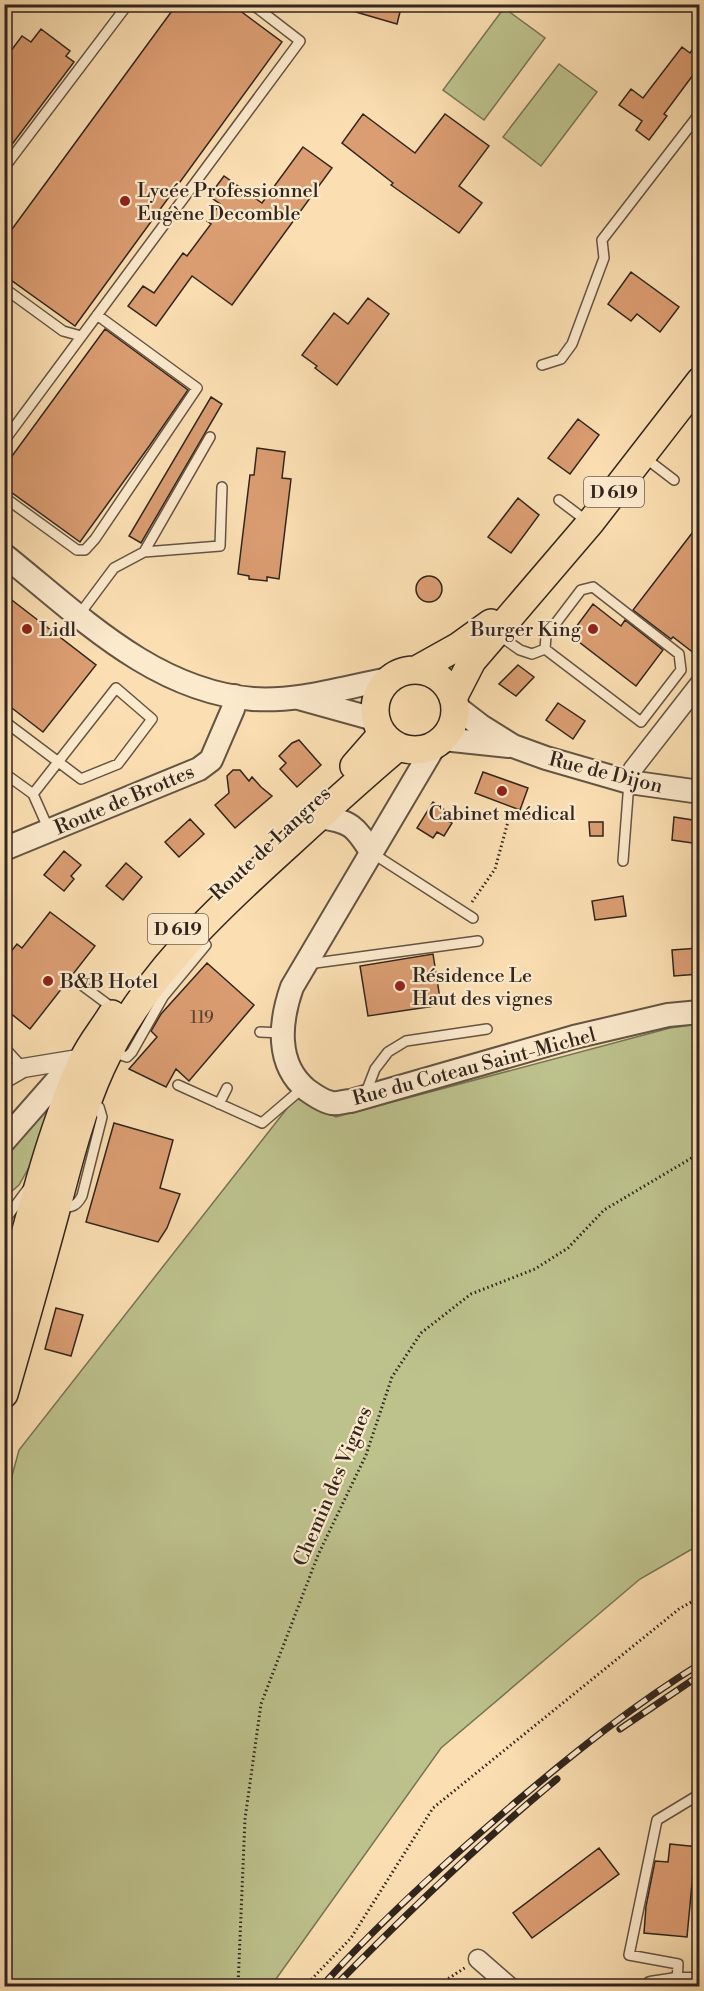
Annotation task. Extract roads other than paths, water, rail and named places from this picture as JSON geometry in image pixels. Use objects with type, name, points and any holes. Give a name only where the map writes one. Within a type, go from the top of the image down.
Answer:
[{"type":"main road","name":"D 619","points":[[416,670],[459,646],[524,598],[590,523],[699,381]]},
{"type":"main road","points":[[454,702],[445,682],[424,670],[400,672],[380,688],[375,700],[390,737],[425,749],[439,742],[453,723],[454,702],[472,661],[524,598]]},
{"type":"main road","name":"Route de Langres","points":[[4,1313],[46,1203],[56,1165],[62,1113],[96,1050],[122,1014],[194,934],[319,817],[390,737]]},
{"type":"main road","name":"Route de Langres","points":[[122,1014],[138,975],[186,920],[358,762],[390,737]]},
{"type":"main road","name":"Route de Langres","points":[[85,1110],[101,1068],[96,1050]]},
{"type":"main road","name":"D 619","points":[[56,1165],[85,1110]]},
{"type":"main road","name":"D 619","points":[[4,1395],[46,1203]]},
{"type":"street","points":[[4,555],[105,636],[155,670],[194,687],[254,699],[298,698],[389,679]]},
{"type":"street","points":[[629,782],[633,769],[699,682]]},
{"type":"street","name":"Route de Brottes","points":[[4,849],[199,770],[211,760],[233,709],[236,696]]},
{"type":"street","points":[[298,698],[390,737],[410,786]]},
{"type":"street","name":"Rue de Dijon","points":[[454,702],[481,726],[513,746]]},
{"type":"street","name":"Rue de Dijon","points":[[439,742],[513,746],[629,782],[699,792]]},
{"type":"street","name":"Rue du Coteau Saint-Michel","points":[[439,742],[410,786],[292,987],[286,1005],[271,1032],[289,1068],[304,1087],[331,1103],[351,1101],[574,1037],[668,1014],[699,1012]]},
{"type":"street","points":[[319,817],[338,819],[350,824],[357,830],[372,853]]},
{"type":"street","points":[[4,1079],[23,1068],[96,1050]]},
{"type":"street","points":[[4,1141],[61,1076],[96,1050]]},
{"type":"street","points":[[478,1959],[509,1986]]},
{"type":"street","points":[[651,1986],[677,1982],[699,1982]]},
{"type":"lane","points":[[4,168],[128,4]]},
{"type":"lane","points":[[4,441],[300,41],[252,4]]},
{"type":"lane","points":[[542,365],[561,359],[572,344],[604,258],[603,240],[698,117]]},
{"type":"lane","points":[[4,288],[63,331],[81,336]]},
{"type":"lane","points":[[4,497],[77,550],[85,550],[95,539],[197,388],[97,315]]},
{"type":"lane","points":[[144,552],[210,437]]},
{"type":"lane","points":[[643,456],[674,480]]},
{"type":"lane","points":[[79,615],[114,568],[144,552],[220,546],[222,487]]},
{"type":"lane","points":[[559,500],[590,523]]},
{"type":"lane","points":[[593,587],[679,654],[681,670],[641,722],[545,649],[546,636],[581,590],[593,587]]},
{"type":"lane","points":[[496,632],[520,650],[532,654],[545,649]]},
{"type":"lane","points":[[4,721],[58,763],[81,779],[118,764],[152,719],[116,688],[58,763],[33,794]]},
{"type":"lane","points":[[4,773],[33,794],[49,830]]},
{"type":"lane","points":[[623,861],[629,782]]},
{"type":"lane","points":[[372,853],[469,916]]},
{"type":"lane","points":[[305,965],[478,941]]},
{"type":"lane","points":[[96,1050],[127,1057],[163,997],[206,945]]},
{"type":"lane","points":[[79,982],[122,1014]]},
{"type":"lane","points":[[364,1097],[375,1069],[388,1052],[406,1041],[487,1029]]},
{"type":"lane","points":[[4,1047],[23,1068]]},
{"type":"lane","points":[[178,1085],[262,1123],[304,1087]]},
{"type":"lane","points":[[219,1104],[227,1088]]},
{"type":"lane","points":[[46,1203],[69,1208],[77,1204],[82,1196],[102,1117],[99,1107],[85,1110]]},
{"type":"lane","points":[[4,1221],[56,1165]]},
{"type":"lane","points":[[677,1982],[678,1964],[629,1955],[657,1820],[699,1794]]},
{"type":"railway","points":[[322,1986],[416,1890],[517,1801],[606,1729],[652,1695],[700,1664]]},
{"type":"railway","points":[[620,1729],[700,1675]]},
{"type":"railway","points":[[335,1986],[443,1880],[557,1779]]},
{"type":"place","name":"Lycée Professionnel Eugène Decomble","points":[[125,201]]},
{"type":"place","name":"Lidl","points":[[27,629]]},
{"type":"place","name":"Burger King","points":[[593,629]]},
{"type":"place","name":"Cabinet médical","points":[[502,791]]},
{"type":"place","name":"B&B Hotel","points":[[48,981]]},
{"type":"place","name":"Résidence Le Haut des vignes","points":[[400,986]]}]
